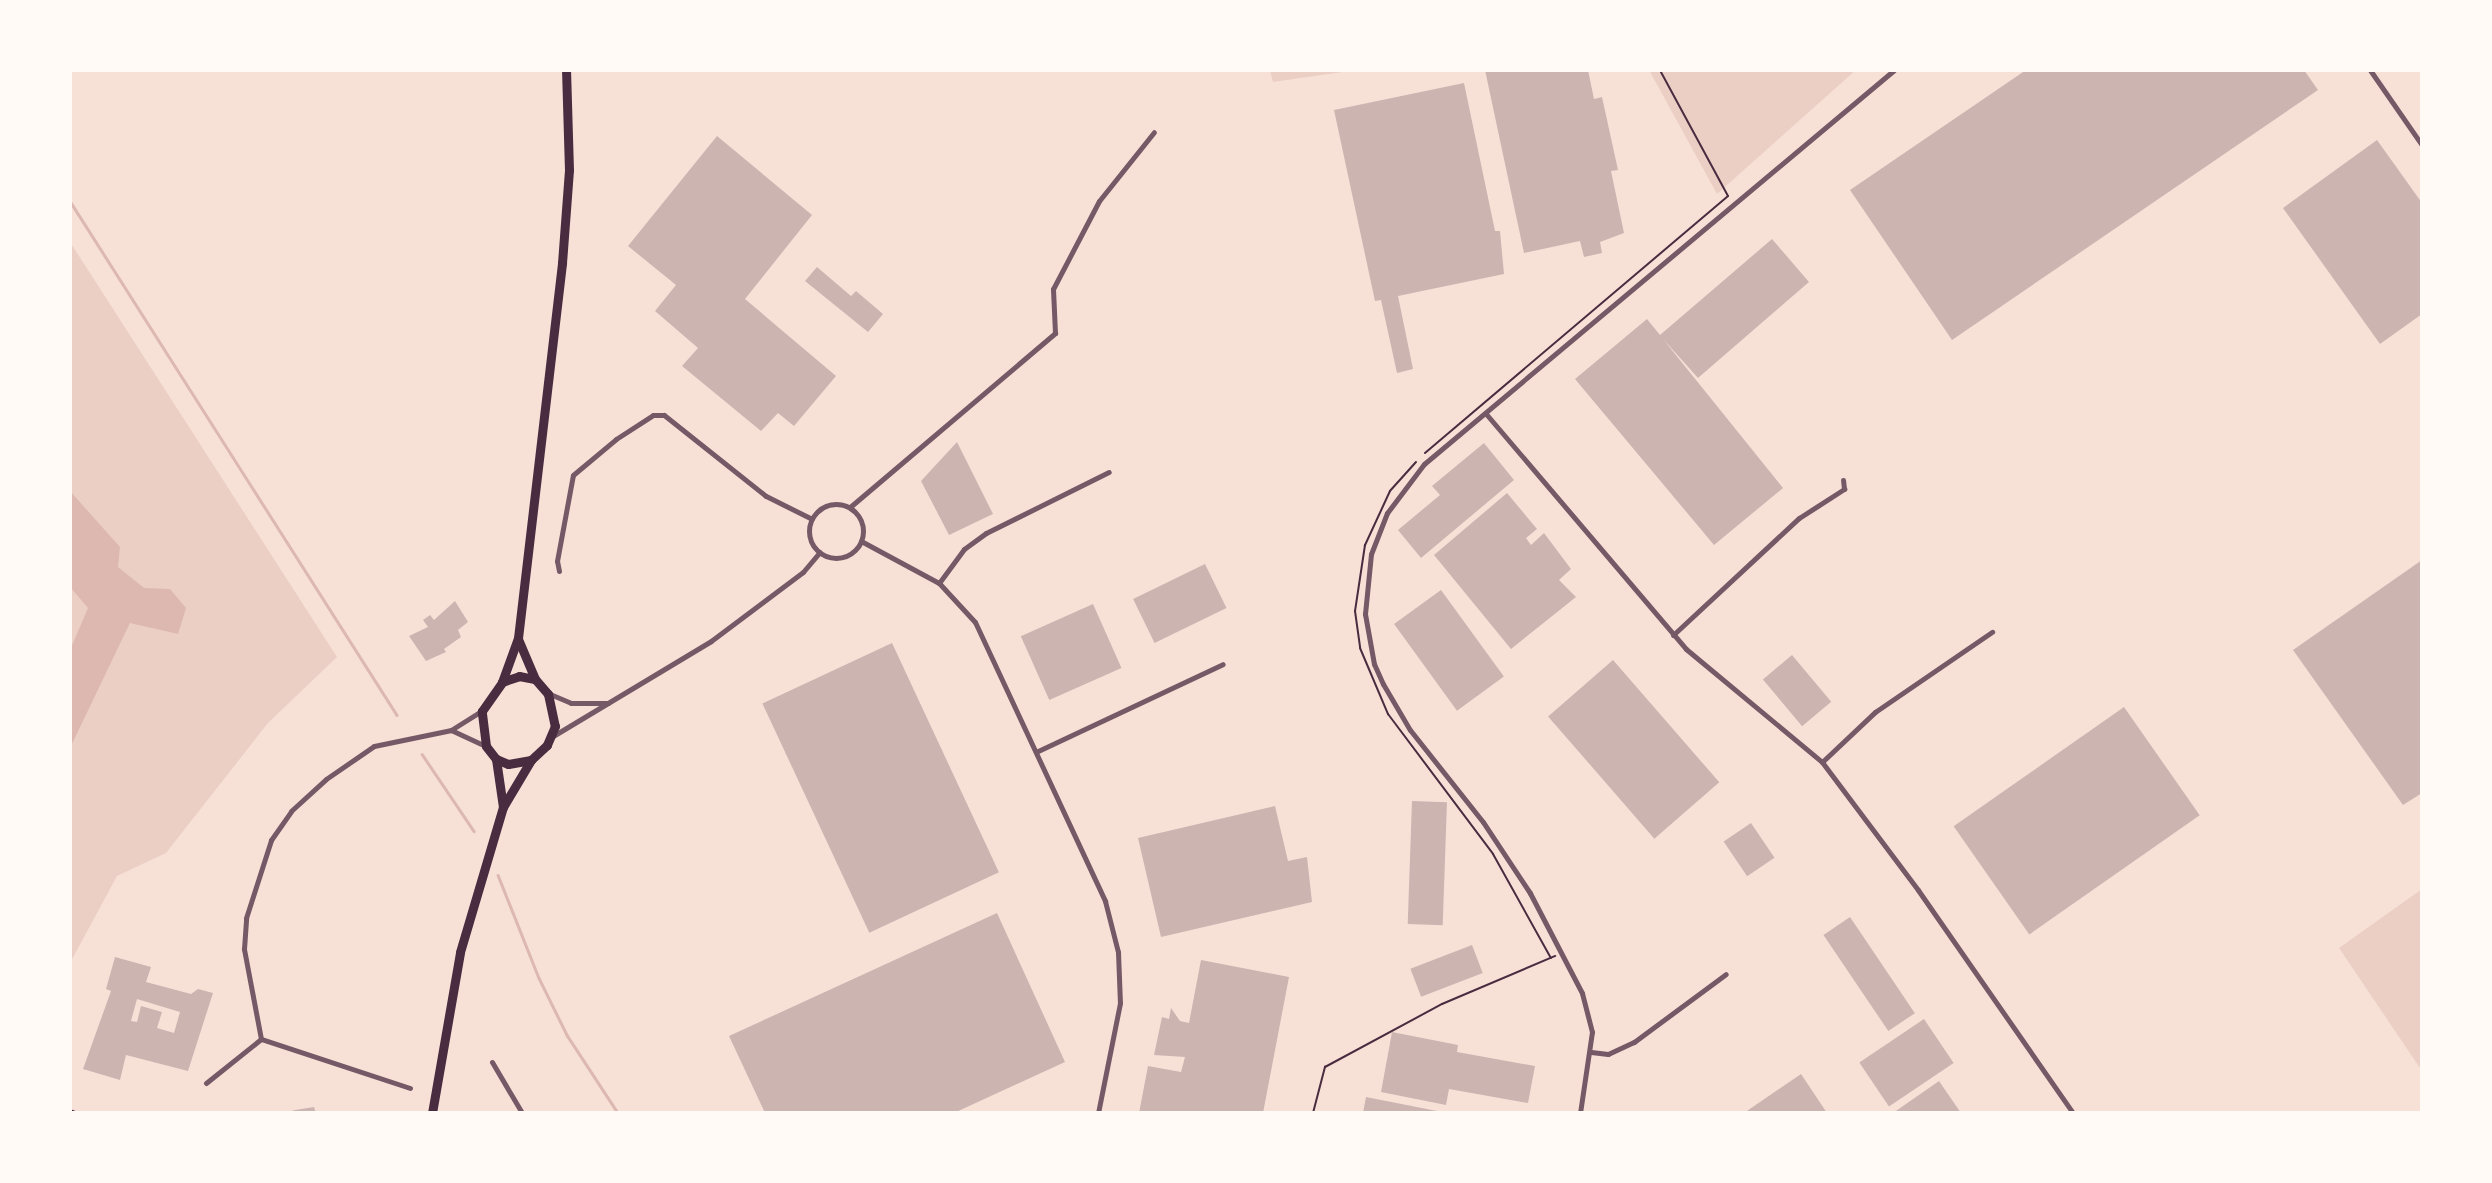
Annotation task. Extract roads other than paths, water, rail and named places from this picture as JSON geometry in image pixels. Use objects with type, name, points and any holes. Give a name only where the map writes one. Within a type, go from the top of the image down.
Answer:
[{"type":"highway","points":[[503,807],[496,759],[486,746],[482,711],[502,682],[518,638],[562,263],[569,170],[566,70]]},
{"type":"highway","points":[[432,1113],[460,952],[503,807],[531,760],[553,736],[555,715],[548,694],[535,680],[518,638]]},
{"type":"highway","points":[[502,682],[519,676],[535,680]]},
{"type":"highway","points":[[496,759],[508,764],[531,760]]},
{"type":"street","points":[[1580,1113],[1592,1032],[1582,993],[1552,933],[1483,822],[1402,718],[1378,674],[1369,645],[1366,581],[1387,513],[1424,464],[1464,428],[1487,415],[1536,367],[1894,70]]},
{"type":"street","points":[[2370,70],[2422,145]]},
{"type":"street","points":[[850,507],[1055,333],[1053,289],[1099,201],[1154,132]]},
{"type":"street","points":[[559,570],[557,561],[573,475],[653,415],[664,415],[765,496],[811,519]]},
{"type":"street","points":[[1487,415],[1673,635],[1746,702],[1822,762],[1918,890],[2073,1113]]},
{"type":"street","points":[[939,583],[964,549],[986,533],[1108,472]]},
{"type":"street","points":[[1673,635],[1799,518],[1844,489],[1843,481]]},
{"type":"street","points":[[827,505],[850,507],[860,518],[861,541],[844,556],[820,552],[810,539],[811,519],[827,505]]},
{"type":"street","points":[[861,541],[939,583],[975,622],[1038,751],[1105,901],[1118,952],[1120,1003],[1098,1113]]},
{"type":"street","points":[[553,736],[759,607],[803,572],[820,552]]},
{"type":"street","points":[[1822,762],[1875,712],[1992,632]]},
{"type":"street","points":[[1038,751],[1223,664]]},
{"type":"street","points":[[548,694],[571,703],[611,702]]},
{"type":"street","points":[[261,1039],[244,949],[255,879],[271,840],[291,811],[355,757],[394,740],[451,730],[482,711]]},
{"type":"street","points":[[451,730],[486,746]]},
{"type":"street","points":[[1591,1052],[1608,1054],[1634,1042],[1726,974]]},
{"type":"street","points":[[206,1083],[261,1039]]},
{"type":"street","points":[[261,1039],[410,1088]]},
{"type":"street","points":[[492,1062],[522,1113]]},
{"type":"waterway","points":[[70,201],[397,715]]},
{"type":"waterway","points":[[422,754],[474,831]]},
{"type":"waterway","points":[[498,875],[539,978],[567,1035],[618,1113]]}]
